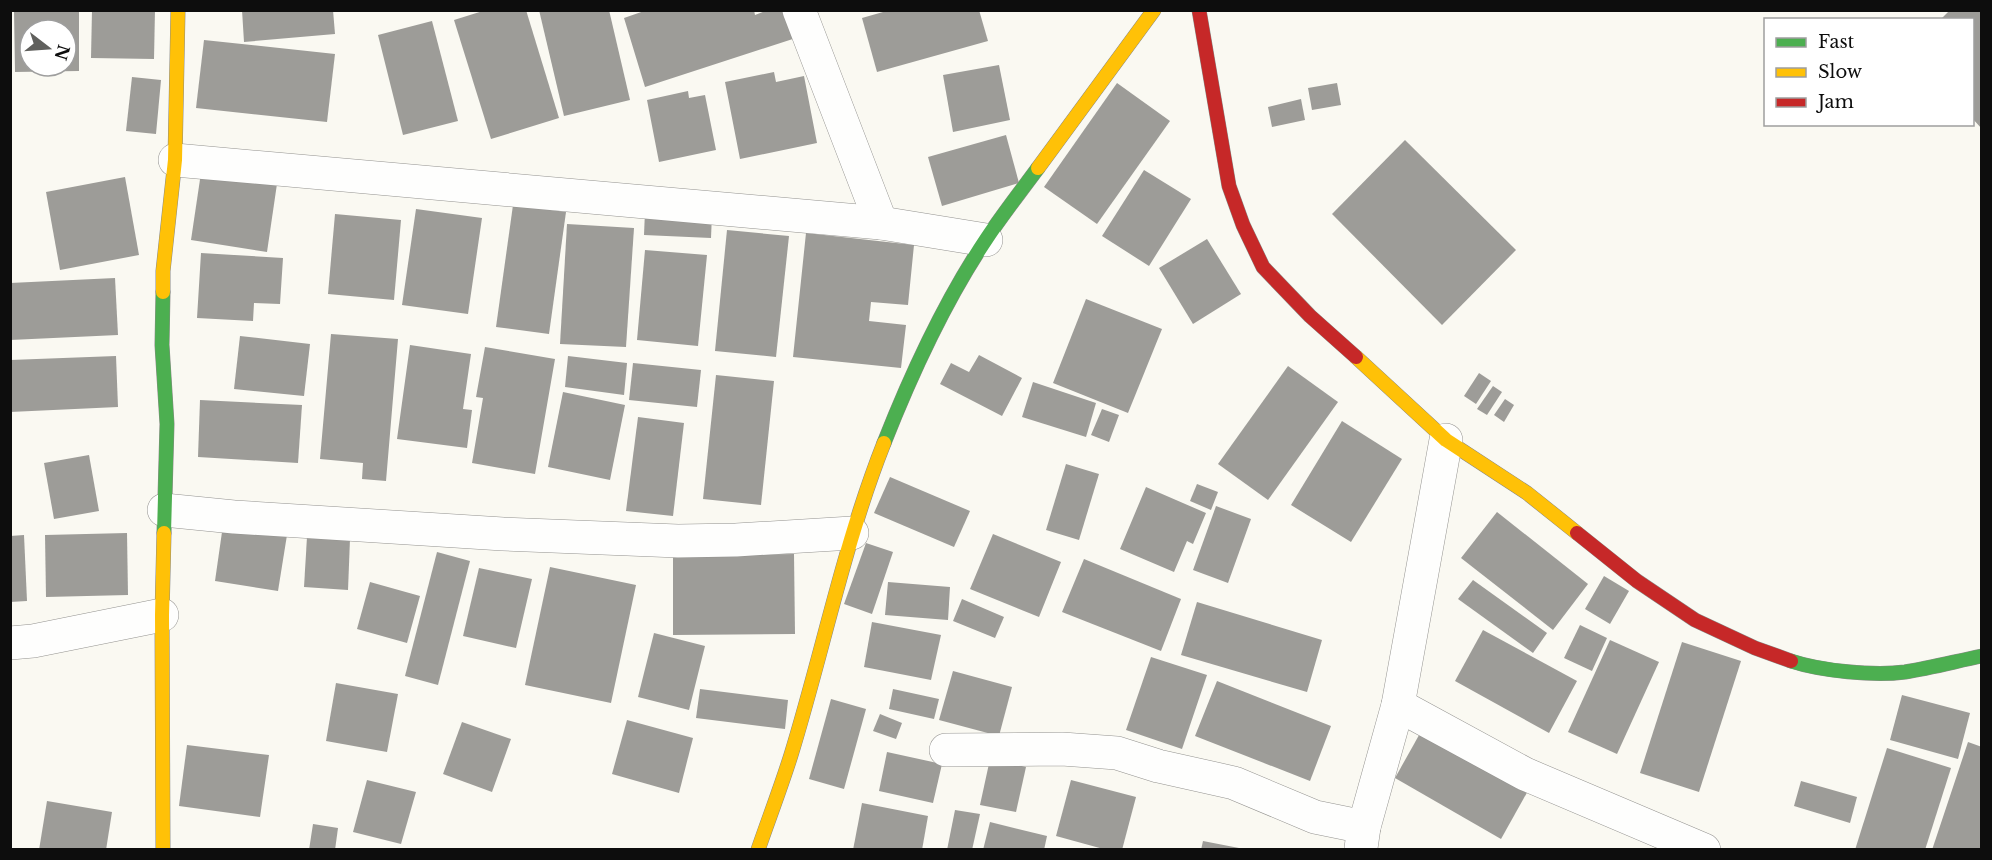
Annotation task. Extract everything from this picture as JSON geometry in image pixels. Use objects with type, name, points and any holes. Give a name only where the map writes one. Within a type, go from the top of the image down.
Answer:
[{"type":"street","points":[[163,849],[162,615],[167,424],[162,345],[163,271],[175,160],[178,10]]},
{"type":"street","points":[[799,10],[881,223]]},
{"type":"street","points":[[758,849],[790,755],[852,533],[868,483],[900,402],[937,324],[986,240],[1154,10]]},
{"type":"street","points":[[1199,10],[1229,186],[1243,225],[1263,267],[1310,316],[1390,386],[1446,440],[1527,493],[1637,581],[1695,620],[1755,648],[1803,665],[1845,672],[1903,672],[1982,656]]},
{"type":"street","points":[[175,160],[881,223],[986,240]]},
{"type":"street","points":[[946,750],[1053,749],[1117,753],[1158,766],[1234,783],[1362,838],[1398,705],[1446,440]]},
{"type":"street","points":[[164,510],[234,517],[503,534],[668,541],[736,540],[852,533]]},
{"type":"street","points":[[10,643],[33,641],[162,615]]},
{"type":"street","points":[[1398,705],[1525,774],[1704,849]]},
{"type":"building","points":[[14,10],[79,10],[79,71],[78,18],[18,18],[18,72],[15,72]]},
{"type":"building","points":[[92,10],[155,10],[154,59],[91,58]]},
{"type":"building","points":[[242,10],[333,10],[335,34],[244,42]]},
{"type":"building","points":[[486,10],[526,10],[559,118],[491,139],[454,20]]},
{"type":"building","points":[[539,10],[609,10],[630,100],[564,116]]},
{"type":"building","points":[[647,10],[754,10],[755,15],[768,10],[794,10],[802,36],[645,87],[624,18]]},
{"type":"building","points":[[890,10],[979,10],[988,41],[877,72],[862,18]]},
{"type":"building","points":[[1950,10],[1982,10],[1980,53],[1982,129],[1974,120],[1974,18],[1942,18]]},
{"type":"building","points":[[432,21],[458,121],[403,135],[378,35]]},
{"type":"building","points":[[204,40],[335,54],[327,122],[196,108]]},
{"type":"building","points":[[999,65],[1010,120],[953,132],[943,75]]},
{"type":"building","points":[[774,72],[776,82],[804,76],[817,143],[740,159],[725,82]]},
{"type":"building","points":[[132,77],[161,80],[156,134],[126,131]]},
{"type":"building","points":[[1117,83],[1170,121],[1097,224],[1044,187]]},
{"type":"building","points":[[1337,83],[1341,105],[1312,110],[1308,88]]},
{"type":"building","points":[[688,91],[689,98],[705,95],[716,150],[659,162],[647,100]]},
{"type":"building","points":[[1301,99],[1305,120],[1272,127],[1268,107]]},
{"type":"building","points":[[1006,135],[1019,183],[942,206],[928,157]]},
{"type":"building","points":[[1405,140],[1516,250],[1442,325],[1332,214]]},
{"type":"building","points":[[202,166],[278,177],[267,252],[191,240]]},
{"type":"building","points":[[1144,170],[1191,199],[1149,266],[1102,236]]},
{"type":"building","points":[[125,177],[139,255],[60,270],[46,192]]},
{"type":"building","points":[[513,205],[566,212],[549,334],[496,327]]},
{"type":"building","points":[[416,209],[482,218],[468,314],[402,305]]},
{"type":"building","points":[[645,211],[712,214],[711,238],[644,235]]},
{"type":"building","points":[[335,214],[401,220],[394,300],[328,294]]},
{"type":"building","points":[[567,224],[634,228],[626,347],[560,344]]},
{"type":"building","points":[[727,230],[789,236],[776,357],[715,351]]},
{"type":"building","points":[[806,233],[914,245],[908,305],[871,302],[869,321],[906,325],[901,368],[793,357]]},
{"type":"building","points":[[1207,239],[1241,294],[1193,324],[1159,268]]},
{"type":"building","points":[[645,250],[707,255],[698,346],[637,340]]},
{"type":"building","points":[[201,253],[283,258],[280,304],[254,303],[253,321],[197,318]]},
{"type":"building","points":[[115,278],[118,335],[10,340],[10,283]]},
{"type":"building","points":[[1086,299],[1162,329],[1128,413],[1053,383]]},
{"type":"building","points":[[331,334],[398,339],[386,481],[362,479],[363,463],[320,459]]},
{"type":"building","points":[[240,336],[310,344],[304,396],[234,389]]},
{"type":"building","points":[[410,345],[471,354],[463,409],[472,410],[467,448],[397,439]]},
{"type":"building","points":[[485,347],[555,359],[535,474],[472,463],[483,398],[476,397]]},
{"type":"building","points":[[979,355],[1022,378],[1002,416],[940,384],[951,363],[969,372]]},
{"type":"building","points":[[116,356],[118,407],[10,412],[10,360]]},
{"type":"building","points":[[568,356],[627,363],[624,395],[565,387]]},
{"type":"building","points":[[633,363],[701,370],[697,407],[629,400]]},
{"type":"building","points":[[1288,366],[1338,402],[1268,500],[1218,464]]},
{"type":"building","points":[[1479,373],[1491,381],[1476,404],[1464,396]]},
{"type":"building","points":[[716,375],[774,381],[761,505],[703,499]]},
{"type":"building","points":[[1033,382],[1096,403],[1086,437],[1022,417]]},
{"type":"building","points":[[1493,386],[1502,392],[1487,415],[1477,409]]},
{"type":"building","points":[[563,392],[625,405],[610,480],[548,467]]},
{"type":"building","points":[[1505,399],[1514,405],[1504,422],[1494,415]]},
{"type":"building","points":[[200,400],[302,405],[298,463],[198,457]]},
{"type":"building","points":[[1102,409],[1119,415],[1109,442],[1091,435]]},
{"type":"building","points":[[638,417],[684,423],[673,516],[626,511]]},
{"type":"building","points":[[1342,421],[1402,459],[1351,542],[1291,505]]},
{"type":"building","points":[[89,455],[99,511],[54,519],[44,463]]},
{"type":"building","points":[[1066,464],[1099,474],[1079,540],[1046,530]]},
{"type":"building","points":[[890,477],[970,511],[954,547],[874,513]]},
{"type":"building","points":[[1197,484],[1218,492],[1211,510],[1190,501]]},
{"type":"building","points":[[1146,487],[1206,513],[1193,544],[1187,541],[1174,572],[1120,549]]},
{"type":"building","points":[[1216,506],[1251,519],[1228,583],[1193,570]]},
{"type":"building","points":[[1497,512],[1588,584],[1553,630],[1461,558]]},
{"type":"building","points":[[223,525],[287,535],[278,591],[215,581]]},
{"type":"building","points":[[127,533],[128,595],[46,597],[45,535]]},
{"type":"building","points":[[993,534],[1061,562],[1039,617],[970,589]]},
{"type":"building","points":[[24,535],[27,601],[10,602],[10,536]]},
{"type":"building","points":[[307,537],[350,539],[348,590],[304,587]]},
{"type":"building","points":[[866,543],[893,552],[872,614],[844,604]]},
{"type":"building","points":[[437,552],[470,561],[438,685],[405,676]]},
{"type":"building","points":[[794,554],[795,634],[673,635],[673,556]]},
{"type":"building","points":[[1084,559],[1181,599],[1161,651],[1062,612]]},
{"type":"building","points":[[550,567],[636,585],[611,703],[525,685]]},
{"type":"building","points":[[479,568],[532,579],[516,648],[463,636]]},
{"type":"building","points":[[1604,576],[1629,591],[1610,624],[1585,609]]},
{"type":"building","points":[[1473,580],[1547,633],[1533,653],[1458,599]]},
{"type":"building","points":[[370,582],[420,596],[407,643],[357,629]]},
{"type":"building","points":[[888,582],[950,587],[948,620],[885,615]]},
{"type":"building","points":[[962,599],[1004,617],[995,638],[953,621]]},
{"type":"building","points":[[1197,602],[1322,640],[1307,692],[1181,655]]},
{"type":"building","points":[[872,622],[941,635],[931,680],[864,667]]},
{"type":"building","points":[[1580,625],[1607,638],[1592,671],[1564,658]]},
{"type":"building","points":[[1483,630],[1577,681],[1549,733],[1455,681]]},
{"type":"building","points":[[654,633],[705,646],[689,710],[638,697]]},
{"type":"building","points":[[1610,640],[1659,662],[1617,754],[1568,732]]},
{"type":"building","points":[[1682,642],[1741,661],[1699,792],[1640,773]]},
{"type":"building","points":[[1151,657],[1207,675],[1182,749],[1126,730]]},
{"type":"building","points":[[953,671],[1012,687],[999,736],[939,720]]},
{"type":"building","points":[[1217,681],[1331,726],[1310,781],[1195,736]]},
{"type":"building","points":[[336,683],[398,694],[387,752],[326,741]]},
{"type":"building","points":[[700,689],[788,700],[785,729],[696,718]]},
{"type":"building","points":[[893,689],[939,699],[934,719],[889,709]]},
{"type":"building","points":[[1902,695],[1970,713],[1958,759],[1890,740]]},
{"type":"building","points":[[831,699],[866,709],[844,789],[809,779]]},
{"type":"building","points":[[880,714],[902,723],[896,739],[873,731]]},
{"type":"building","points":[[627,720],[693,738],[679,793],[612,774]]},
{"type":"building","points":[[462,722],[511,739],[492,792],[443,774]]},
{"type":"building","points":[[1423,728],[1529,789],[1501,839],[1395,778]]},
{"type":"building","points":[[1968,742],[1982,747],[1982,850],[1932,850]]},
{"type":"building","points":[[187,745],[269,755],[260,817],[179,806]]},
{"type":"building","points":[[1887,748],[1951,768],[1925,850],[1855,850]]},
{"type":"building","points":[[887,752],[942,764],[933,803],[879,791]]},
{"type":"building","points":[[990,759],[1026,767],[1016,812],[980,805]]},
{"type":"building","points":[[367,780],[416,792],[401,844],[353,832]]},
{"type":"building","points":[[1071,780],[1136,797],[1122,850],[1107,850],[1056,836]]},
{"type":"building","points":[[1801,781],[1857,797],[1850,823],[1794,806]]},
{"type":"building","points":[[47,801],[112,812],[106,850],[39,850]]},
{"type":"building","points":[[862,803],[928,816],[922,850],[853,850]]},
{"type":"building","points":[[955,810],[980,814],[972,850],[947,850]]},
{"type":"building","points":[[990,822],[1047,836],[1044,850],[983,850]]},
{"type":"building","points":[[313,824],[338,828],[335,850],[309,850]]},
{"type":"building","points":[[1203,841],[1239,848],[1239,850],[1201,850]]},
{"type":"traffic: fast","points":[[884,443],[943,312],[971,262],[1038,168]]},
{"type":"traffic: fast","points":[[163,292],[162,345],[167,424],[164,533]]},
{"type":"traffic: fast","points":[[1791,661],[1832,670],[1892,673],[1924,669],[1982,656]]},
{"type":"traffic: slow","points":[[163,292],[163,271],[175,160],[178,10]]},
{"type":"traffic: slow","points":[[1038,168],[1154,10]]},
{"type":"traffic: slow","points":[[1356,357],[1446,440],[1527,493],[1577,533]]},
{"type":"traffic: slow","points":[[758,850],[791,755],[845,559],[884,443]]},
{"type":"traffic: slow","points":[[163,850],[164,533]]},
{"type":"traffic: jam","points":[[1199,10],[1229,186],[1243,225],[1263,267],[1310,316],[1356,357]]},
{"type":"traffic: jam","points":[[1577,533],[1637,581],[1695,620],[1755,648],[1791,661]]}]
